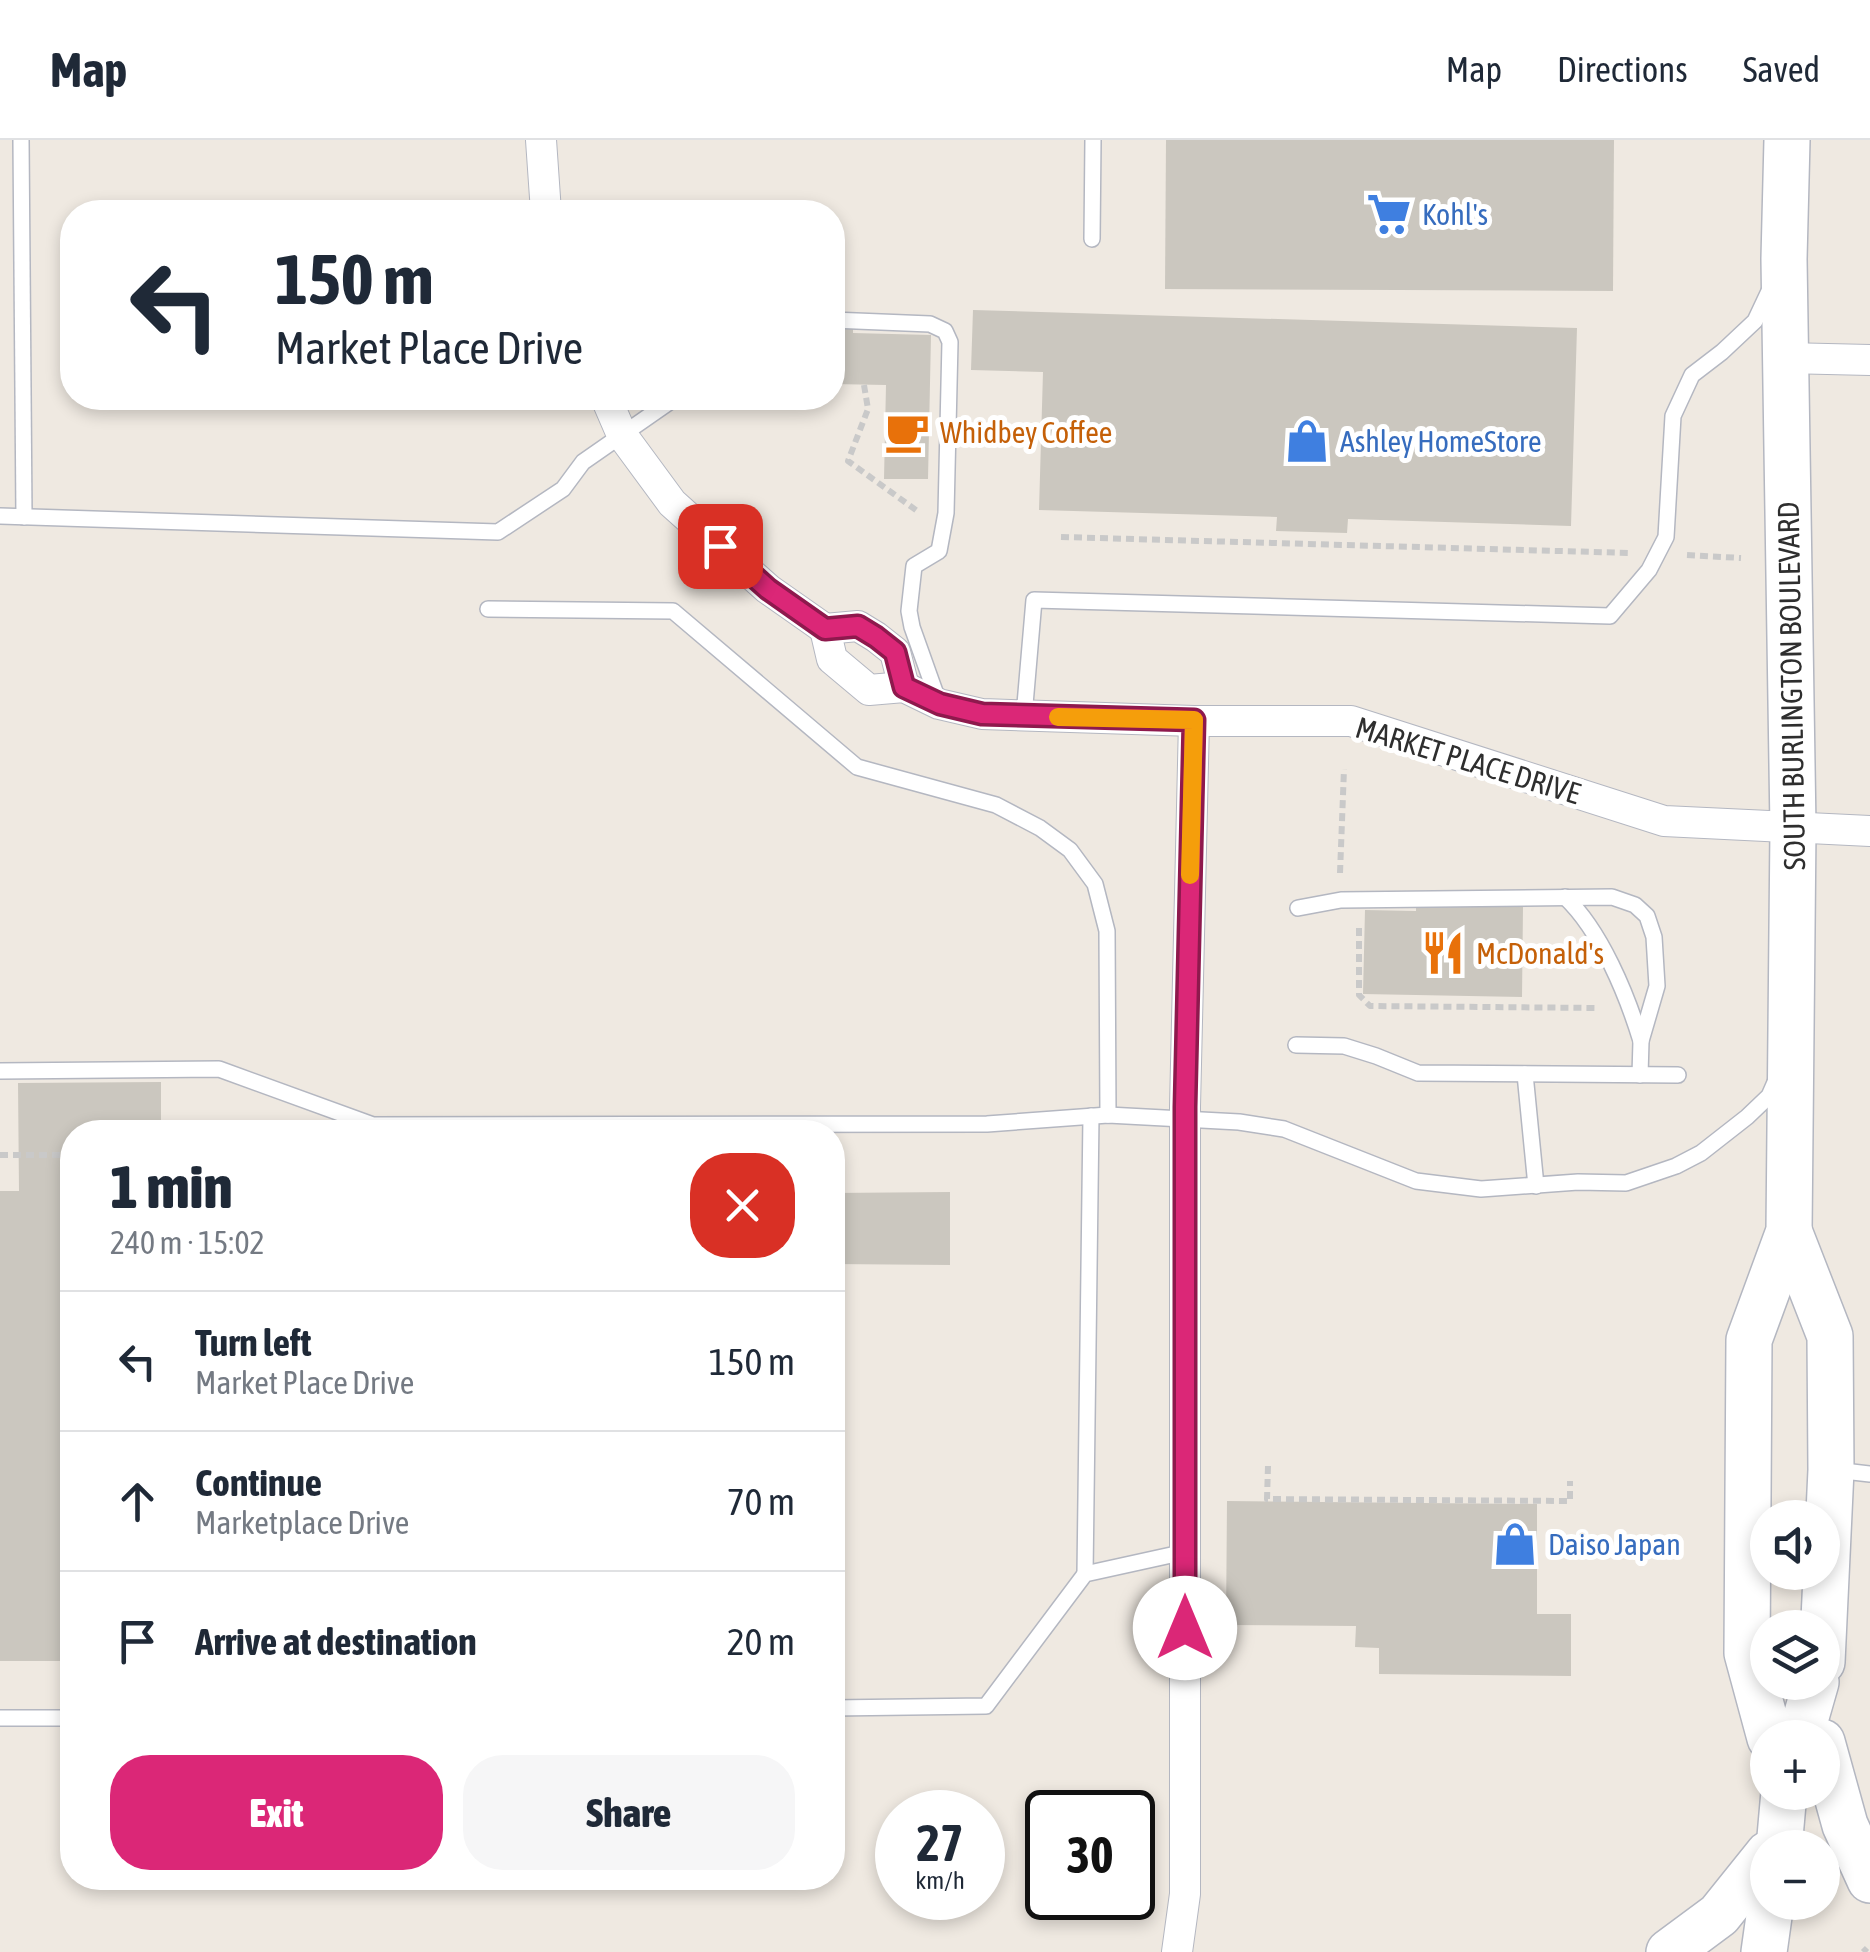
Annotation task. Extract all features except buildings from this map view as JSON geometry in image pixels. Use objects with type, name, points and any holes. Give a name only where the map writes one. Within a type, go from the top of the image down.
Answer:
[{"type":"main road","name":"SOUTH BURLINGTON BOULEVARD","points":[[1765,1720],[1746,1653],[1749,1340],[1788,1231],[1794,828],[1784,259],[1787,140]]},
{"type":"main road","name":"SOUTH BURLINGTON BOULEVARD","points":[[1788,1231],[1830,1336],[1851,1472],[1816,1710],[1845,1826],[1870,1880]]},
{"type":"main road","points":[[1668,1952],[1719,1915],[1750,1877]]},
{"type":"main road","points":[[1764,1952],[1768,1920]]},
{"type":"street","points":[[541,140],[545,200]]},
{"type":"street","points":[[1786,358],[1870,360]]},
{"type":"street","points":[[611,410],[622,435],[672,503],[768,589],[825,629],[858,626],[895,652],[904,687]]},
{"type":"street","name":"MARKET PLACE DRIVE","points":[[825,629],[832,660],[868,690],[904,687],[940,704],[982,714],[1351,720],[1664,822],[1870,831]]},
{"type":"street","points":[[1177,1952],[1186,1894],[1185,1119],[1194,720]]},
{"type":"lane","points":[[22,140],[24,517]]},
{"type":"lane","points":[[1092,140],[1092,239]]},
{"type":"lane","points":[[1024,716],[1034,600],[1610,616],[1648,570],[1666,537],[1673,416],[1692,375],[1756,320],[1784,259]]},
{"type":"lane","points":[[845,321],[930,324],[945,331],[950,342],[946,513],[939,551],[914,566],[909,596],[912,627],[940,704]]},
{"type":"lane","points":[[0,516],[498,532],[563,489],[583,462],[658,410]]},
{"type":"lane","points":[[488,610],[673,611],[857,768],[996,805],[1040,828],[1070,850],[1095,884],[1107,931],[1108,1115]]},
{"type":"lane","points":[[1298,908],[1341,900],[1612,897],[1635,905],[1647,916],[1654,937],[1656,986],[1641,1042],[1640,1074]]},
{"type":"lane","points":[[1566,898],[1580,910],[1592,930],[1630,1005],[1641,1042]]},
{"type":"lane","points":[[1296,1045],[1344,1046],[1418,1073],[1678,1075]]},
{"type":"lane","points":[[845,1124],[987,1124],[1108,1115],[1238,1122],[1284,1129],[1416,1181],[1481,1189],[1626,1183],[1701,1154],[1769,1096],[1789,1049]]},
{"type":"lane","points":[[0,1072],[219,1069],[357,1120]]},
{"type":"lane","points":[[1526,1074],[1536,1186]]},
{"type":"lane","points":[[845,1708],[986,1706],[1085,1574],[1091,1116]]},
{"type":"lane","points":[[1085,1574],[1185,1552]]},
{"type":"lane","points":[[0,1718],[60,1718]]},
{"type":"path","points":[[864,385],[868,409],[848,461],[920,512],[915,523]]},
{"type":"path","points":[[1061,537],[1641,553]]},
{"type":"path","points":[[1686,555],[1740,558]]},
{"type":"path","points":[[1339,887],[1344,769]]},
{"type":"path","points":[[1359,916],[1360,995],[1370,1006],[1616,1008]]},
{"type":"path","points":[[0,1155],[60,1155]]},
{"type":"path","points":[[1268,1466],[1266,1499],[1570,1501],[1570,1481]]},
{"type":"slow traffic","points":[[1058,717],[1194,720],[1190,875]]},
{"type":"place","name":"Kohl's","points":[[1389,214]]},
{"type":"place","name":"Whidbey Coffee","points":[[907,432]]},
{"type":"place","name":"Ashley HomeStore","points":[[1307,441]]},
{"type":"place","name":"McDonald's","points":[[1443,953]]},
{"type":"place","name":"Daiso Japan","points":[[1515,1544]]},
{"type":"route","points":[[720,546],[768,589],[825,629],[858,626],[876,637],[895,652],[904,687],[940,704],[982,714],[1194,720],[1185,1107],[1185,1628]]}]
